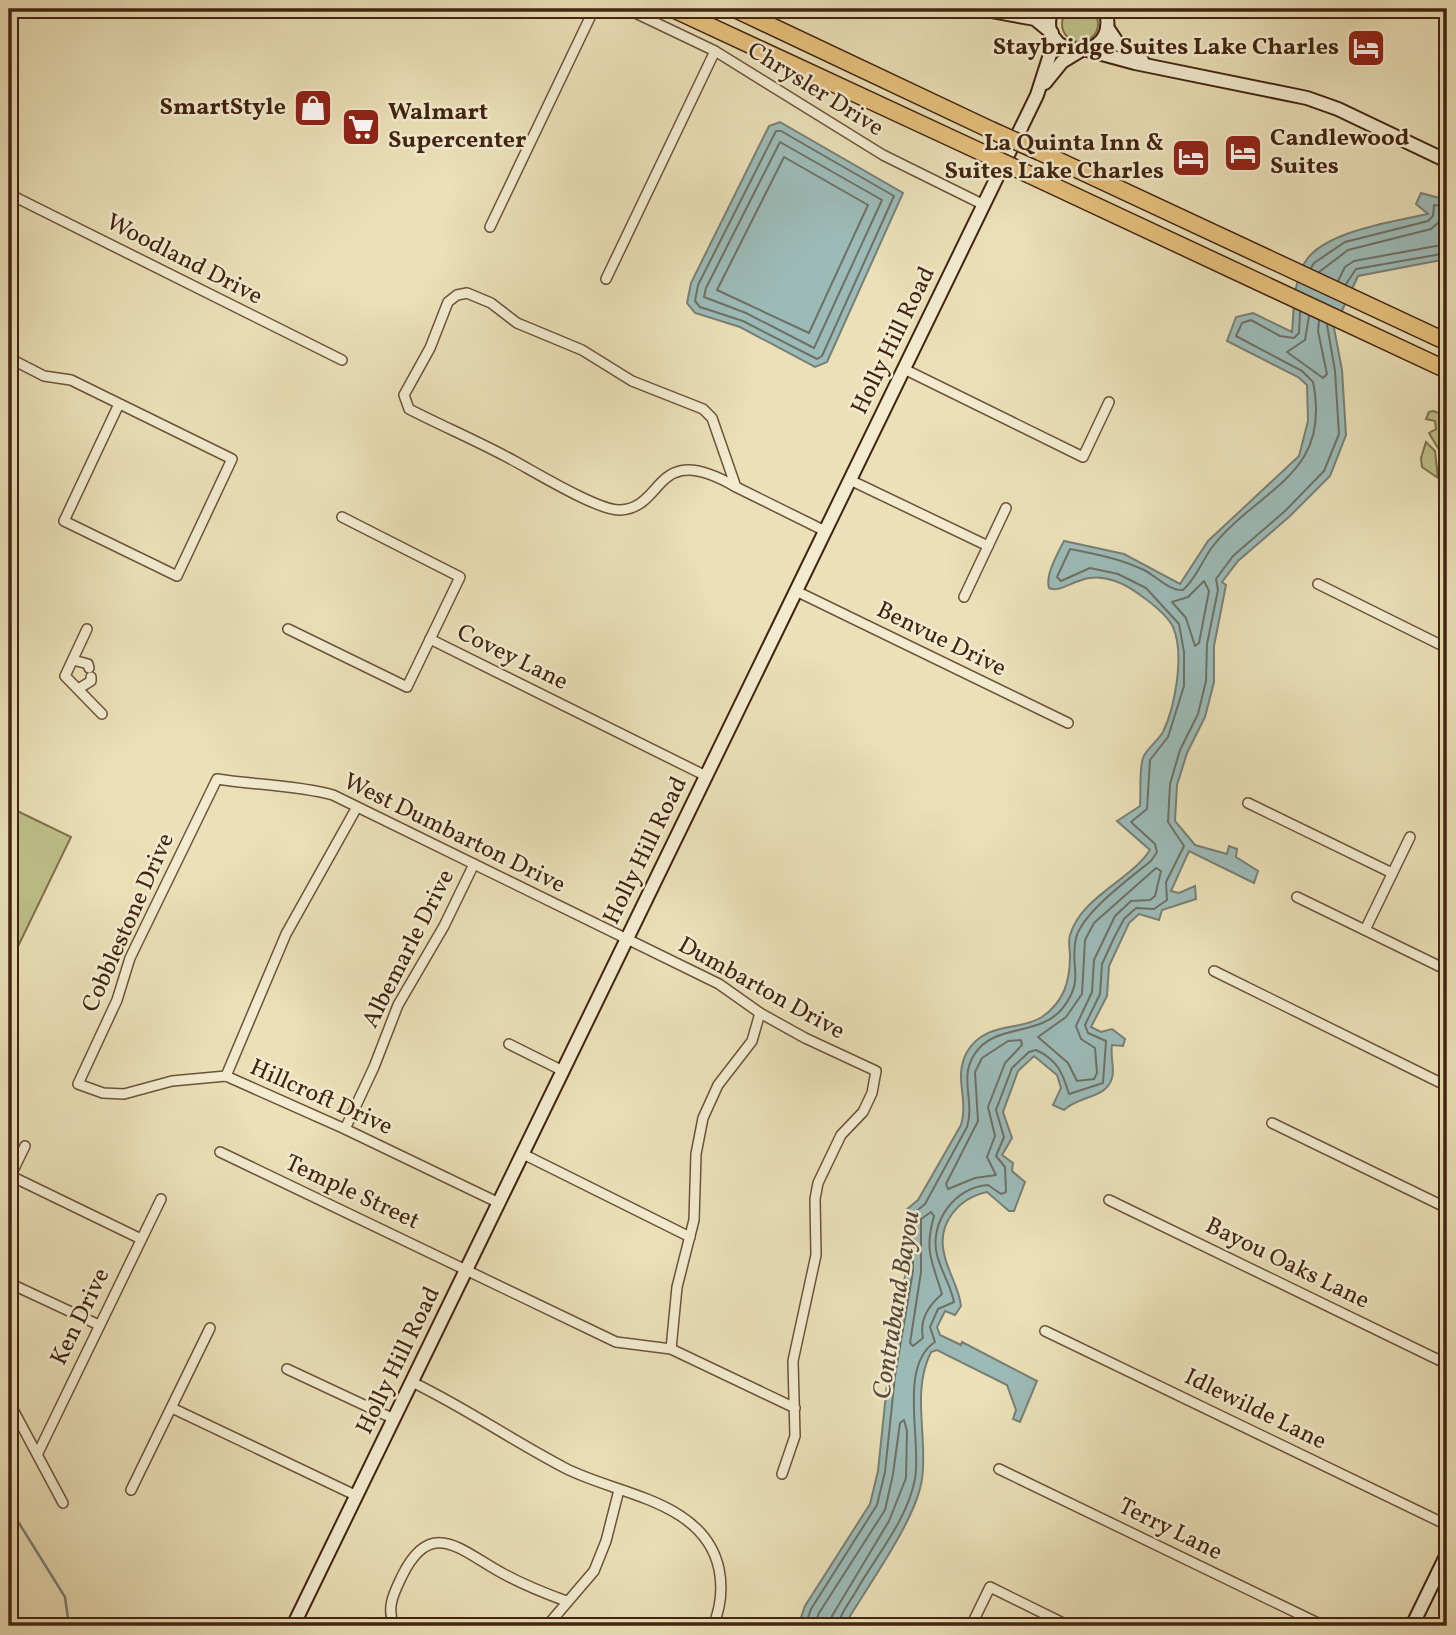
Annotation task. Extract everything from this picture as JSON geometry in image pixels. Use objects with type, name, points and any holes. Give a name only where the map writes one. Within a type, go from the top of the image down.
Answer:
[{"type":"highway","points":[[673,9],[1447,370]]},
{"type":"highway","points":[[735,9],[1447,342]]},
{"type":"street","points":[[490,227],[594,9]]},
{"type":"street","name":"Chrysler Drive","points":[[626,9],[715,51],[883,155],[984,205]]},
{"type":"street","points":[[986,10],[1008,9]]},
{"type":"street","name":"Holly Hill Road","points":[[293,1626],[1037,95],[1053,36],[1050,16],[1052,9]]},
{"type":"street","points":[[1105,9],[1107,27],[1119,45],[1151,66]]},
{"type":"street","points":[[986,10],[1035,19],[1070,50],[1084,50],[1307,98],[1447,161]]},
{"type":"street","name":"Holly Hill Road","points":[[1037,95],[1062,62],[1098,43],[1107,27]]},
{"type":"street","points":[[606,279],[715,51]]},
{"type":"street","name":"Woodland Drive","points":[[9,194],[342,360]]},
{"type":"street","points":[[736,486],[712,418],[703,409],[632,381],[566,342],[517,323],[491,303],[473,295],[457,295],[448,302],[430,348],[404,395],[409,409],[612,509],[629,508],[643,500],[665,477],[681,470],[702,472],[825,531]]},
{"type":"street","points":[[9,358],[44,376],[71,380],[232,459],[177,576],[64,521],[119,404]]},
{"type":"street","points":[[904,369],[1083,457],[1109,402]]},
{"type":"street","points":[[850,480],[988,546]]},
{"type":"street","points":[[964,597],[1006,508]]},
{"type":"street","points":[[342,517],[460,576],[430,639]]},
{"type":"street","points":[[1318,584],[1447,648]]},
{"type":"street","name":"Benvue Drive","points":[[796,591],[1068,723]]},
{"type":"street","points":[[87,629],[65,676],[102,714]]},
{"type":"street","name":"Covey Lane","points":[[288,629],[407,687],[430,639],[706,776]]},
{"type":"street","points":[[73,660],[88,664],[90,673],[91,681],[78,690]]},
{"type":"street","name":"West Dumbarton Drive","points":[[217,779],[273,788],[311,789],[333,795],[627,939]]},
{"type":"street","name":"Cobblestone Drive","points":[[78,1084],[117,1000],[130,957],[217,779]]},
{"type":"street","points":[[1248,803],[1392,873]]},
{"type":"street","points":[[226,1076],[286,934],[357,807]]},
{"type":"street","points":[[1365,930],[1410,837]]},
{"type":"street","name":"Albemarle Drive","points":[[345,1129],[411,977],[444,926],[474,864]]},
{"type":"street","points":[[1297,897],[1447,970]]},
{"type":"street","name":"Dumbarton Drive","points":[[627,939],[719,984],[760,1013],[876,1071],[872,1093],[863,1112],[841,1135],[818,1183],[815,1199],[816,1255],[793,1361],[795,1408]]},
{"type":"street","points":[[1214,971],[1447,1086]]},
{"type":"street","points":[[671,1349],[677,1287],[697,1200],[696,1154],[703,1118],[718,1085],[752,1041],[760,1013]]},
{"type":"street","points":[[509,1044],[563,1071]]},
{"type":"street","name":"Hillcroft Drive","points":[[78,1084],[103,1093],[124,1094],[172,1081],[226,1076],[345,1129],[499,1203]]},
{"type":"street","points":[[1272,1122],[1447,1209]]},
{"type":"street","points":[[25,1146],[10,1178],[141,1239]]},
{"type":"street","name":"Temple Street","points":[[220,1152],[467,1268],[616,1342],[671,1349],[795,1408]]},
{"type":"street","points":[[523,1154],[690,1237]]},
{"type":"street","name":"Ken Drive","points":[[38,1453],[161,1199]]},
{"type":"street","name":"Bayou Oaks Lane","points":[[1109,1200],[1447,1364]]},
{"type":"street","points":[[9,1283],[99,1325]]},
{"type":"street","points":[[131,1490],[210,1328]]},
{"type":"street","name":"Idlewilde Lane","points":[[1045,1331],[1447,1525]]},
{"type":"street","points":[[287,1369],[394,1419]]},
{"type":"street","points":[[412,1382],[498,1427],[566,1469],[661,1505],[691,1524],[712,1551],[721,1579],[720,1604],[713,1626]]},
{"type":"street","points":[[9,1402],[63,1503]]},
{"type":"street","points":[[172,1408],[356,1496]]},
{"type":"street","points":[[782,1474],[795,1436],[795,1408]]},
{"type":"street","name":"Terry Lane","points":[[999,1469],[1324,1626]]},
{"type":"street","points":[[547,1626],[566,1601],[586,1582],[601,1557],[619,1490]]},
{"type":"street","points":[[392,1623],[392,1597],[411,1557],[431,1544],[449,1542],[460,1546],[500,1572],[566,1601]]},
{"type":"street","points":[[1412,1626],[1447,1554]]},
{"type":"street","points":[[971,1626],[990,1587],[1069,1626]]},
{"type":"green space","points":[[1080,6],[1093,11],[1098,24],[1093,37],[1080,42],[1067,37],[1062,24],[1067,11]]},
{"type":"green space","points":[[1429,412],[1447,416],[1447,484],[1444,458],[1429,433],[1436,429],[1435,421],[1426,419]]},
{"type":"green space","points":[[1426,442],[1435,451],[1438,478],[1422,467],[1421,458]]},
{"type":"green space","points":[[9,807],[71,837],[9,965]]},
{"type":"water","points":[[780,122],[903,193],[827,362],[815,367],[740,327],[695,313],[687,303],[691,283],[769,126]]},
{"type":"water","points":[[1421,193],[1447,200],[1447,259],[1358,276],[1334,328],[1342,370],[1346,435],[1330,476],[1290,516],[1238,561],[1222,582],[1226,585],[1214,646],[1214,682],[1205,717],[1187,753],[1177,785],[1175,821],[1195,845],[1227,854],[1229,846],[1237,849],[1236,857],[1258,871],[1254,883],[1189,851],[1171,891],[1179,893],[1195,886],[1196,899],[1162,910],[1159,920],[1139,914],[1129,923],[1109,966],[1107,996],[1091,1027],[1101,1032],[1112,1029],[1125,1039],[1123,1046],[1112,1045],[1113,1074],[1109,1085],[1064,1110],[1053,1105],[1061,1088],[1057,1075],[1034,1056],[1018,1071],[1003,1112],[1012,1138],[1002,1155],[1013,1163],[1012,1171],[1025,1182],[1014,1211],[1009,1211],[987,1192],[959,1206],[947,1222],[943,1242],[946,1260],[961,1306],[955,1315],[945,1311],[937,1327],[940,1335],[961,1345],[962,1342],[1037,1381],[1020,1422],[1013,1419],[1016,1410],[1007,1385],[937,1350],[931,1352],[922,1383],[922,1479],[910,1514],[889,1554],[844,1626],[798,1626],[805,1606],[870,1504],[878,1471],[888,1375],[906,1271],[906,1210],[918,1200],[961,1125],[961,1070],[967,1052],[974,1042],[992,1031],[1033,1022],[1056,1005],[1067,982],[1070,965],[1069,937],[1076,921],[1095,899],[1131,871],[1150,850],[1117,821],[1140,806],[1143,758],[1163,732],[1171,709],[1177,680],[1177,638],[1163,614],[1130,588],[1115,581],[1103,578],[1083,579],[1061,588],[1049,588],[1053,564],[1064,541],[1124,554],[1180,584],[1208,541],[1299,456],[1308,421],[1307,385],[1298,377],[1227,341],[1236,317],[1253,313],[1292,332],[1299,275],[1307,259],[1317,249],[1346,234],[1428,214],[1416,204]]},
{"type":"waterway","points":[[9,1507],[65,1597],[69,1626]]},
{"type":"place","name":"Staybridge Suites Lake Charles","points":[[1366,48]]},
{"type":"place","name":"SmartStyle","points":[[313,108]]},
{"type":"place","name":"Walmart Supercenter","points":[[361,127]]},
{"type":"place","name":"Candlewood Suites","points":[[1243,153]]},
{"type":"place","name":"La Quinta Inn & Suites Lake Charles","points":[[1191,158]]},
{"type":"water label","name":"Contraband Bayou","points":[[897,1305]]}]
